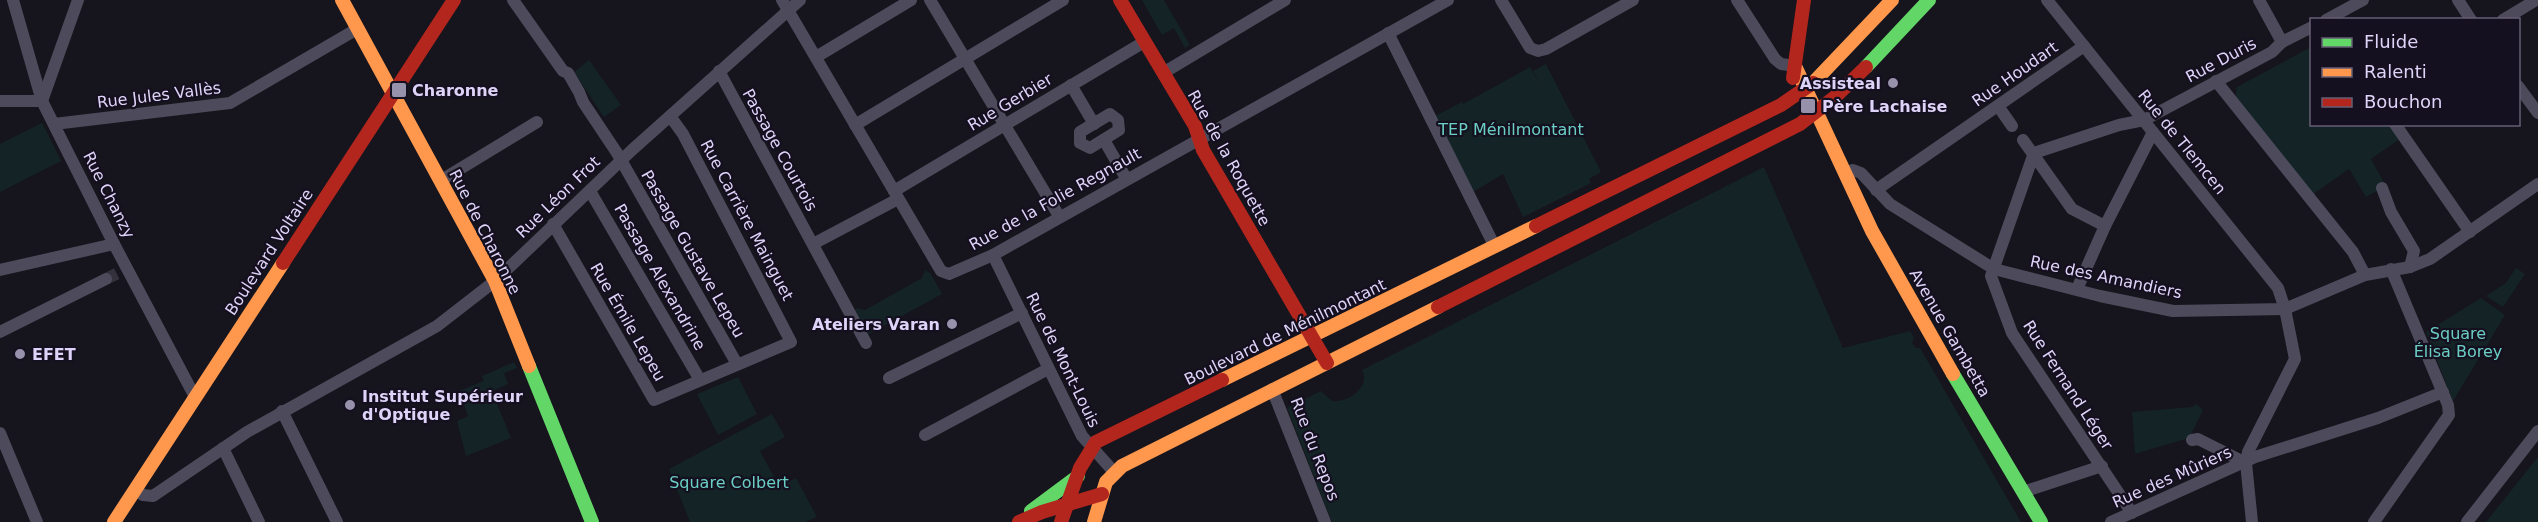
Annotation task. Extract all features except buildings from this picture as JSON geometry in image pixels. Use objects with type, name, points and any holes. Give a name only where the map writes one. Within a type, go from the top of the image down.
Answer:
[{"type":"main road","name":"Rue de Charonne","points":[[342,0],[495,281],[592,522]]},
{"type":"main road","name":"Boulevard Voltaire","points":[[115,522],[454,0]]},
{"type":"main road","name":"Rue de la Roquette","points":[[1120,0],[1195,126],[1203,150],[1327,363]]},
{"type":"main road","points":[[1804,0],[1790,100],[1792,112],[1800,124],[1836,158]]},
{"type":"main road","name":"Boulevard de Ménilmontant","points":[[1090,448],[1096,442],[1790,100],[1806,88],[1892,0]]},
{"type":"main road","points":[[1098,520],[1106,482],[1114,472],[1138,457],[1800,124],[1818,112],[1852,80],[1929,0]]},
{"type":"main road","points":[[1795,66],[1818,112],[1836,158]]},
{"type":"main road","name":"Avenue Gambetta","points":[[1836,158],[1897,276],[2041,522]]},
{"type":"main road","points":[[1494,245],[1507,271]]},
{"type":"main road","points":[[1061,522],[1090,448]]},
{"type":"main road","points":[[1020,521],[1035,507],[1078,476]]},
{"type":"main road","points":[[1020,521],[1102,494]]},
{"type":"street","name":"Rue Chanzy","points":[[13,0],[42,101],[125,269],[195,397]]},
{"type":"street","points":[[0,101],[42,101],[78,0]]},
{"type":"street","name":"Passage Gustave Lepeu","points":[[513,0],[562,71],[568,73],[573,81],[583,102],[621,161],[737,364]]},
{"type":"street","name":"Rue Léon Frot","points":[[136,490],[143,495],[153,496],[282,411],[437,326],[495,281],[553,224],[719,71],[785,5],[800,0]]},
{"type":"street","points":[[816,57],[911,0]]},
{"type":"street","points":[[930,0],[1059,216]]},
{"type":"street","points":[[855,125],[1063,0]]},
{"type":"street","points":[[1163,73],[1286,0]]},
{"type":"street","name":"Rue de la Folie Regnault","points":[[785,5],[941,271],[949,274],[993,255],[1126,178],[1448,0]]},
{"type":"street","points":[[1501,0],[1530,48],[1538,51],[1546,49],[1634,0]]},
{"type":"street","points":[[1737,0],[1775,59],[1784,65],[1795,66]]},
{"type":"street","name":"Rue de Tlemcen","points":[[2047,0],[2278,288],[2285,309],[2295,359],[2248,452],[2246,463]]},
{"type":"street","points":[[2259,0],[2282,42]]},
{"type":"street","points":[[2330,18],[2363,0]]},
{"type":"street","points":[[2458,0],[2470,18]]},
{"type":"street","points":[[2506,18],[2536,0]]},
{"type":"street","name":"Rue Duris","points":[[2034,153],[2119,125],[2144,120],[2272,52],[2282,42],[2310,28]]},
{"type":"street","name":"Rue Jules Vallès","points":[[54,124],[230,104],[357,29]]},
{"type":"street","points":[[1388,33],[1494,245]]},
{"type":"street","name":"Rue Gerbier","points":[[896,195],[1004,124],[1144,42]]},
{"type":"street","name":"Rue Houdart","points":[[1876,190],[2084,46]]},
{"type":"street","name":"Passage Courtois","points":[[719,71],[866,343]]},
{"type":"street","points":[[2216,81],[2353,252],[2365,275]]},
{"type":"street","points":[[1071,85],[1094,123]]},
{"type":"street","points":[[2520,89],[2538,113]]},
{"type":"street","points":[[1998,106],[2012,126]]},
{"type":"street","points":[[1110,114],[1118,120],[1119,130],[1104,140],[1090,148],[1080,143],[1080,132],[1110,114]]},
{"type":"street","name":"Rue Carrière Mainguet","points":[[670,116],[683,134],[791,342]]},
{"type":"street","points":[[440,181],[537,122]]},
{"type":"street","points":[[2396,126],[2470,232]]},
{"type":"street","points":[[2078,289],[2105,226],[2153,132]]},
{"type":"street","points":[[1104,140],[1126,178]]},
{"type":"street","points":[[2023,140],[2072,209],[2105,226]]},
{"type":"street","points":[[1994,269],[2034,153]]},
{"type":"street","name":"Rue des Amandiers","points":[[1844,173],[1857,170],[1890,204],[1994,269],[2173,311],[2285,309],[2365,275],[2410,267],[2430,259],[2538,184]]},
{"type":"street","points":[[2382,188],[2391,212],[2414,251],[2410,267]]},
{"type":"street","name":"Passage Alexandrine","points":[[590,191],[700,380]]},
{"type":"street","points":[[813,244],[896,195]]},
{"type":"street","name":"Rue Émile Lepeu","points":[[553,224],[654,400],[791,342]]},
{"type":"street","points":[[0,270],[114,244]]},
{"type":"street","name":"Rue de Mont-Louis","points":[[993,255],[1082,436],[1090,448],[1114,472]]},
{"type":"street","name":"Rue Fernand Léger","points":[[1994,269],[1992,276],[2012,333],[2132,513]]},
{"type":"street","points":[[2374,522],[2449,415],[2443,392],[2391,269]]},
{"type":"street","points":[[0,332],[106,279]]},
{"type":"street","points":[[889,378],[1022,313]]},
{"type":"street","points":[[925,435],[1048,369]]},
{"type":"street","name":"Rue du Repos","points":[[1272,389],[1326,522]]},
{"type":"street","name":"Rue des Mûriers","points":[[2111,522],[2255,457],[2378,418],[2443,392]]},
{"type":"street","points":[[282,411],[337,522]]},
{"type":"street","points":[[2467,522],[2538,431]]},
{"type":"street","points":[[0,433],[37,522]]},
{"type":"street","points":[[2192,441],[2198,439],[2246,463],[2252,522]]},
{"type":"street","points":[[223,448],[259,522]]},
{"type":"street","points":[[2024,492],[2102,466]]},
{"type":"green space","points":[[1142,0],[1164,0],[1190,45],[1185,48],[1174,28],[1162,35]]},
{"type":"green space","points":[[2310,48],[2310,126],[2391,126],[2400,139],[2371,159],[2386,186],[2366,197],[2349,169],[2312,195],[2235,99],[2237,87]]},
{"type":"green space","points":[[589,60],[621,105],[604,117],[574,72]]},
{"type":"green space","name":"TEP Ménilmontant","points":[[1546,64],[1601,172],[1589,179],[1591,183],[1523,217],[1503,174],[1473,192],[1435,116],[1462,102],[1463,104],[1530,67],[1541,87],[1533,71]]},
{"type":"green space","points":[[42,123],[61,161],[0,192],[0,144]]},
{"type":"green space","points":[[1764,167],[1843,348],[1910,331],[1914,338],[1912,343],[1916,348],[1920,348],[2021,522],[1332,522],[1287,408],[1321,391],[1332,401],[1351,397],[1361,388],[1364,376],[1362,370]]},
{"type":"green space","points":[[2516,268],[2525,274],[2503,307],[2486,296],[2506,283]]},
{"type":"green space","points":[[925,270],[931,274],[942,294],[867,335],[854,312],[857,308],[865,310],[922,278]]},
{"type":"green space","name":"Square Élisa Borey","points":[[2481,298],[2505,315],[2453,401],[2426,332]]},
{"type":"green space","points":[[514,362],[517,368],[504,373],[508,384],[492,391],[511,438],[466,456],[457,421],[468,416],[459,391],[484,381],[482,376]]},
{"type":"green space","points":[[738,377],[757,414],[718,435],[697,394]]},
{"type":"green space","points":[[2196,404],[2203,410],[2189,438],[2135,454],[2132,412],[2192,407]]},
{"type":"green space","name":"Square Colbert","points":[[772,414],[785,437],[760,451],[779,486],[796,478],[817,517],[805,522],[690,522],[669,469]]},
{"type":"green space","points":[[2538,457],[2538,522],[2486,522]]},
{"type":"tunnel","points":[[106,279],[122,271]]},
{"type":"traffic: fast","points":[[1866,67],[1929,0]]},
{"type":"traffic: fast","points":[[529,366],[592,522]]},
{"type":"traffic: fast","points":[[1953,374],[2041,522]]},
{"type":"traffic: fast","points":[[1031,511],[1078,476]]},
{"type":"traffic: slow","points":[[342,0],[495,281],[529,366]]},
{"type":"traffic: slow","points":[[1813,83],[1892,0]]},
{"type":"traffic: slow","points":[[1795,66],[1872,231],[1953,374]]},
{"type":"traffic: slow","points":[[1222,380],[1536,226]]},
{"type":"traffic: slow","points":[[114,522],[283,263]]},
{"type":"traffic: slow","points":[[1094,522],[1106,482],[1122,466],[1438,307]]},
{"type":"traffic: jam","points":[[283,263],[454,0]]},
{"type":"traffic: jam","points":[[1120,0],[1195,126],[1203,150],[1327,363]]},
{"type":"traffic: jam","points":[[1793,78],[1804,0]]},
{"type":"traffic: jam","points":[[1438,307],[1800,124],[1835,97],[1866,67]]},
{"type":"traffic: jam","points":[[1536,226],[1781,105],[1813,83]]},
{"type":"traffic: jam","points":[[1061,522],[1080,468],[1096,442],[1222,380]]},
{"type":"traffic: jam","points":[[1019,522],[1042,512],[1102,494]]},
{"type":"place","name":"Assisteal","points":[[1893,83]]},
{"type":"place","name":"Charonne","points":[[399,90]]},
{"type":"place","name":"Père Lachaise","points":[[1808,106]]},
{"type":"place","name":"Ateliers Varan","points":[[952,324]]},
{"type":"place","name":"EFET","points":[[20,354]]},
{"type":"place","name":"Institut Supérieur d'Optique","points":[[350,405]]}]
